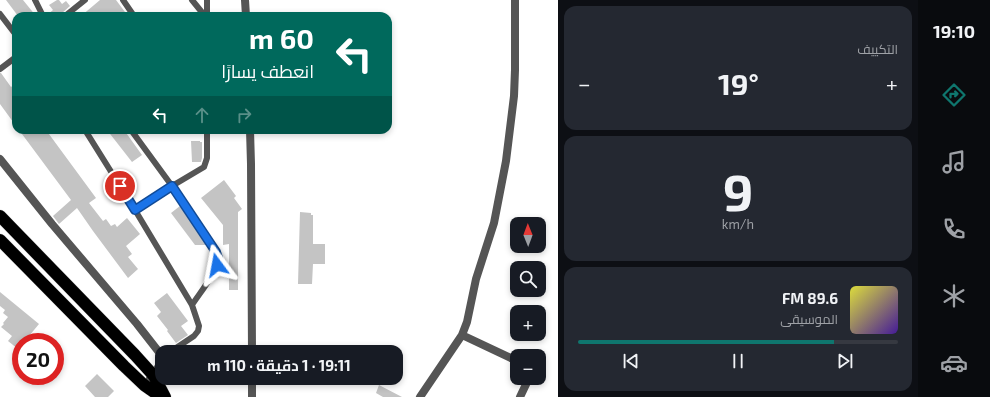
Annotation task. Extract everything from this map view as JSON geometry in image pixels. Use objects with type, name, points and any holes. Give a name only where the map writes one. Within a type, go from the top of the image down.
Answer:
[{"type":"highway","points":[[0,216],[135,355],[154,376],[165,397]]},
{"type":"highway","points":[[0,240],[124,366],[144,385],[161,397]]},
{"type":"street","points":[[246,0],[246,12]]},
{"type":"street","points":[[420,397],[462,334],[467,322],[476,279],[494,223],[506,161],[514,96],[515,0]]},
{"type":"street","points":[[250,134],[252,345]]},
{"type":"street","points":[[0,159],[52,224],[155,347]]},
{"type":"street","points":[[462,334],[510,358]]},
{"type":"street","points":[[144,385],[154,376]]},
{"type":"street","points":[[252,385],[252,397]]},
{"type":"street","points":[[520,397],[526,385]]},
{"type":"lane","points":[[35,0],[41,12]]},
{"type":"lane","points":[[69,12],[85,0]]},
{"type":"lane","points":[[123,0],[131,12]]},
{"type":"lane","points":[[192,0],[202,12]]},
{"type":"lane","points":[[206,12],[207,0]]},
{"type":"lane","points":[[0,14],[12,30]]},
{"type":"lane","points":[[0,69],[12,60]]},
{"type":"lane","points":[[88,134],[192,305],[199,326],[198,331],[194,336],[180,345]]},
{"type":"lane","points":[[134,134],[172,186],[216,252],[218,258],[217,265],[210,279],[192,305]]},
{"type":"lane","points":[[135,210],[204,166],[207,158],[207,134]]},
{"type":"building","points":[[6,0],[23,0],[33,12],[15,12]]},
{"type":"building","points":[[59,0],[62,4],[66,1],[70,6],[63,12],[51,12],[53,10],[49,5]]},
{"type":"building","points":[[100,0],[116,0],[125,12],[86,12]]},
{"type":"building","points":[[1,73],[11,87],[12,86],[12,120],[0,104]]},
{"type":"building","points":[[22,134],[49,134],[96,198],[89,203],[103,221],[106,219],[111,226],[115,224],[117,227],[127,218],[140,234],[126,246],[132,254],[128,257],[138,269],[128,278],[77,208],[59,224],[53,216],[71,200]]},
{"type":"building","points":[[110,134],[127,134],[142,155],[132,162]]},
{"type":"building","points":[[191,141],[202,142],[201,162],[192,162]]},
{"type":"building","points":[[224,180],[236,196],[234,198],[242,209],[238,212],[238,290],[229,290],[229,244],[223,245],[223,225],[201,198]]},
{"type":"building","points":[[180,206],[206,245],[195,245],[171,213]]},
{"type":"building","points":[[300,212],[311,213],[311,215],[313,215],[313,244],[325,244],[325,264],[313,264],[312,284],[298,284]]},
{"type":"building","points":[[0,292],[39,324],[32,333],[12,333],[12,336],[1,327],[8,317],[3,313],[5,310],[0,306]]},
{"type":"building","points":[[167,293],[188,321],[181,326],[188,335],[176,343],[157,316],[161,312],[154,303]]},
{"type":"building","points":[[12,336],[12,344],[8,341]]},
{"type":"building","points":[[97,374],[114,391],[108,397],[95,397],[85,386]]},
{"type":"building","points":[[379,385],[402,397],[383,397],[376,393]]},
{"type":"route","points":[[120,186],[135,210],[172,186],[216,252],[218,258],[217,265]]}]
